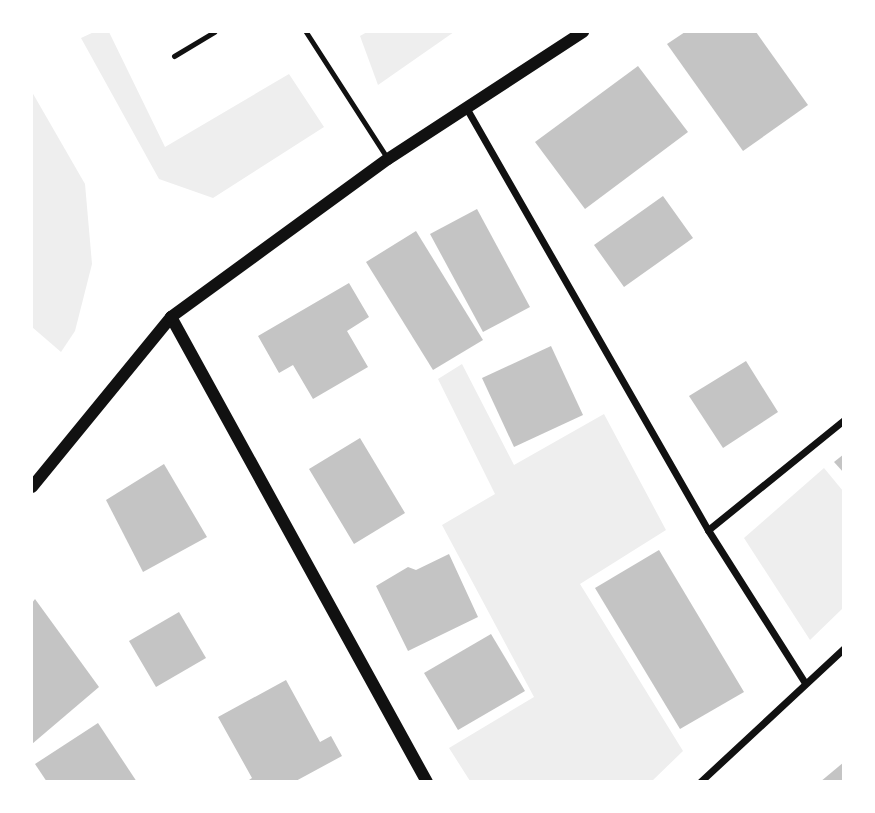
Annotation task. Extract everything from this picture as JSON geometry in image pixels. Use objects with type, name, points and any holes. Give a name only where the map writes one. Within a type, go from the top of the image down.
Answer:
[{"type":"street","points":[[32,487],[171,317],[388,159],[468,111],[583,32]]},
{"type":"street","points":[[468,111],[708,530],[805,683]]},
{"type":"street","points":[[171,317],[427,782]]},
{"type":"street","points":[[708,530],[844,420]]},
{"type":"street","points":[[700,782],[844,648]]},
{"type":"lane","points":[[174,56],[214,32]]},
{"type":"lane","points":[[306,32],[388,159]]},
{"type":"shaded area","points":[[94,32],[109,32],[165,147],[289,74],[324,127],[213,198],[159,179],[81,38]]},
{"type":"shaded area","points":[[367,32],[454,32],[378,85],[360,36]]},
{"type":"shaded area","points":[[32,92],[85,184],[92,264],[75,331],[61,352],[32,327]]},
{"type":"shaded area","points":[[462,364],[514,465],[604,414],[666,530],[580,584],[683,751],[652,781],[470,781],[449,748],[534,697],[442,525],[495,494],[438,379]]},
{"type":"shaded area","points":[[824,468],[843,491],[843,608],[810,640],[744,538]]},
{"type":"building","points":[[685,32],[756,32],[808,105],[743,151],[667,44]]},
{"type":"building","points":[[638,66],[688,132],[585,209],[535,142]]},
{"type":"building","points":[[663,196],[693,238],[624,287],[594,245]]},
{"type":"building","points":[[477,209],[530,307],[483,332],[430,234]]},
{"type":"building","points":[[416,231],[483,340],[433,370],[366,262]]},
{"type":"building","points":[[349,283],[369,317],[347,331],[368,367],[313,399],[293,365],[279,373],[258,336]]},
{"type":"building","points":[[551,346],[583,415],[514,447],[482,378]]},
{"type":"building","points":[[746,361],[778,412],[723,448],[689,396]]},
{"type":"building","points":[[360,438],[405,513],[354,544],[309,469]]},
{"type":"building","points":[[844,454],[844,473],[834,462]]},
{"type":"building","points":[[164,464],[207,537],[143,572],[106,500]]},
{"type":"building","points":[[659,550],[744,692],[680,729],[595,588]]},
{"type":"building","points":[[449,554],[478,617],[408,651],[376,586],[408,567],[416,570]]},
{"type":"building","points":[[35,599],[99,687],[32,744],[32,603]]},
{"type":"building","points":[[179,612],[206,658],[156,687],[129,641]]},
{"type":"building","points":[[491,634],[525,691],[458,730],[424,673]]},
{"type":"building","points":[[286,680],[320,742],[331,736],[342,756],[294,782],[246,782],[252,778],[218,717]]},
{"type":"building","points":[[98,723],[137,782],[47,782],[35,764]]},
{"type":"building","points":[[844,762],[844,782],[820,782]]}]
